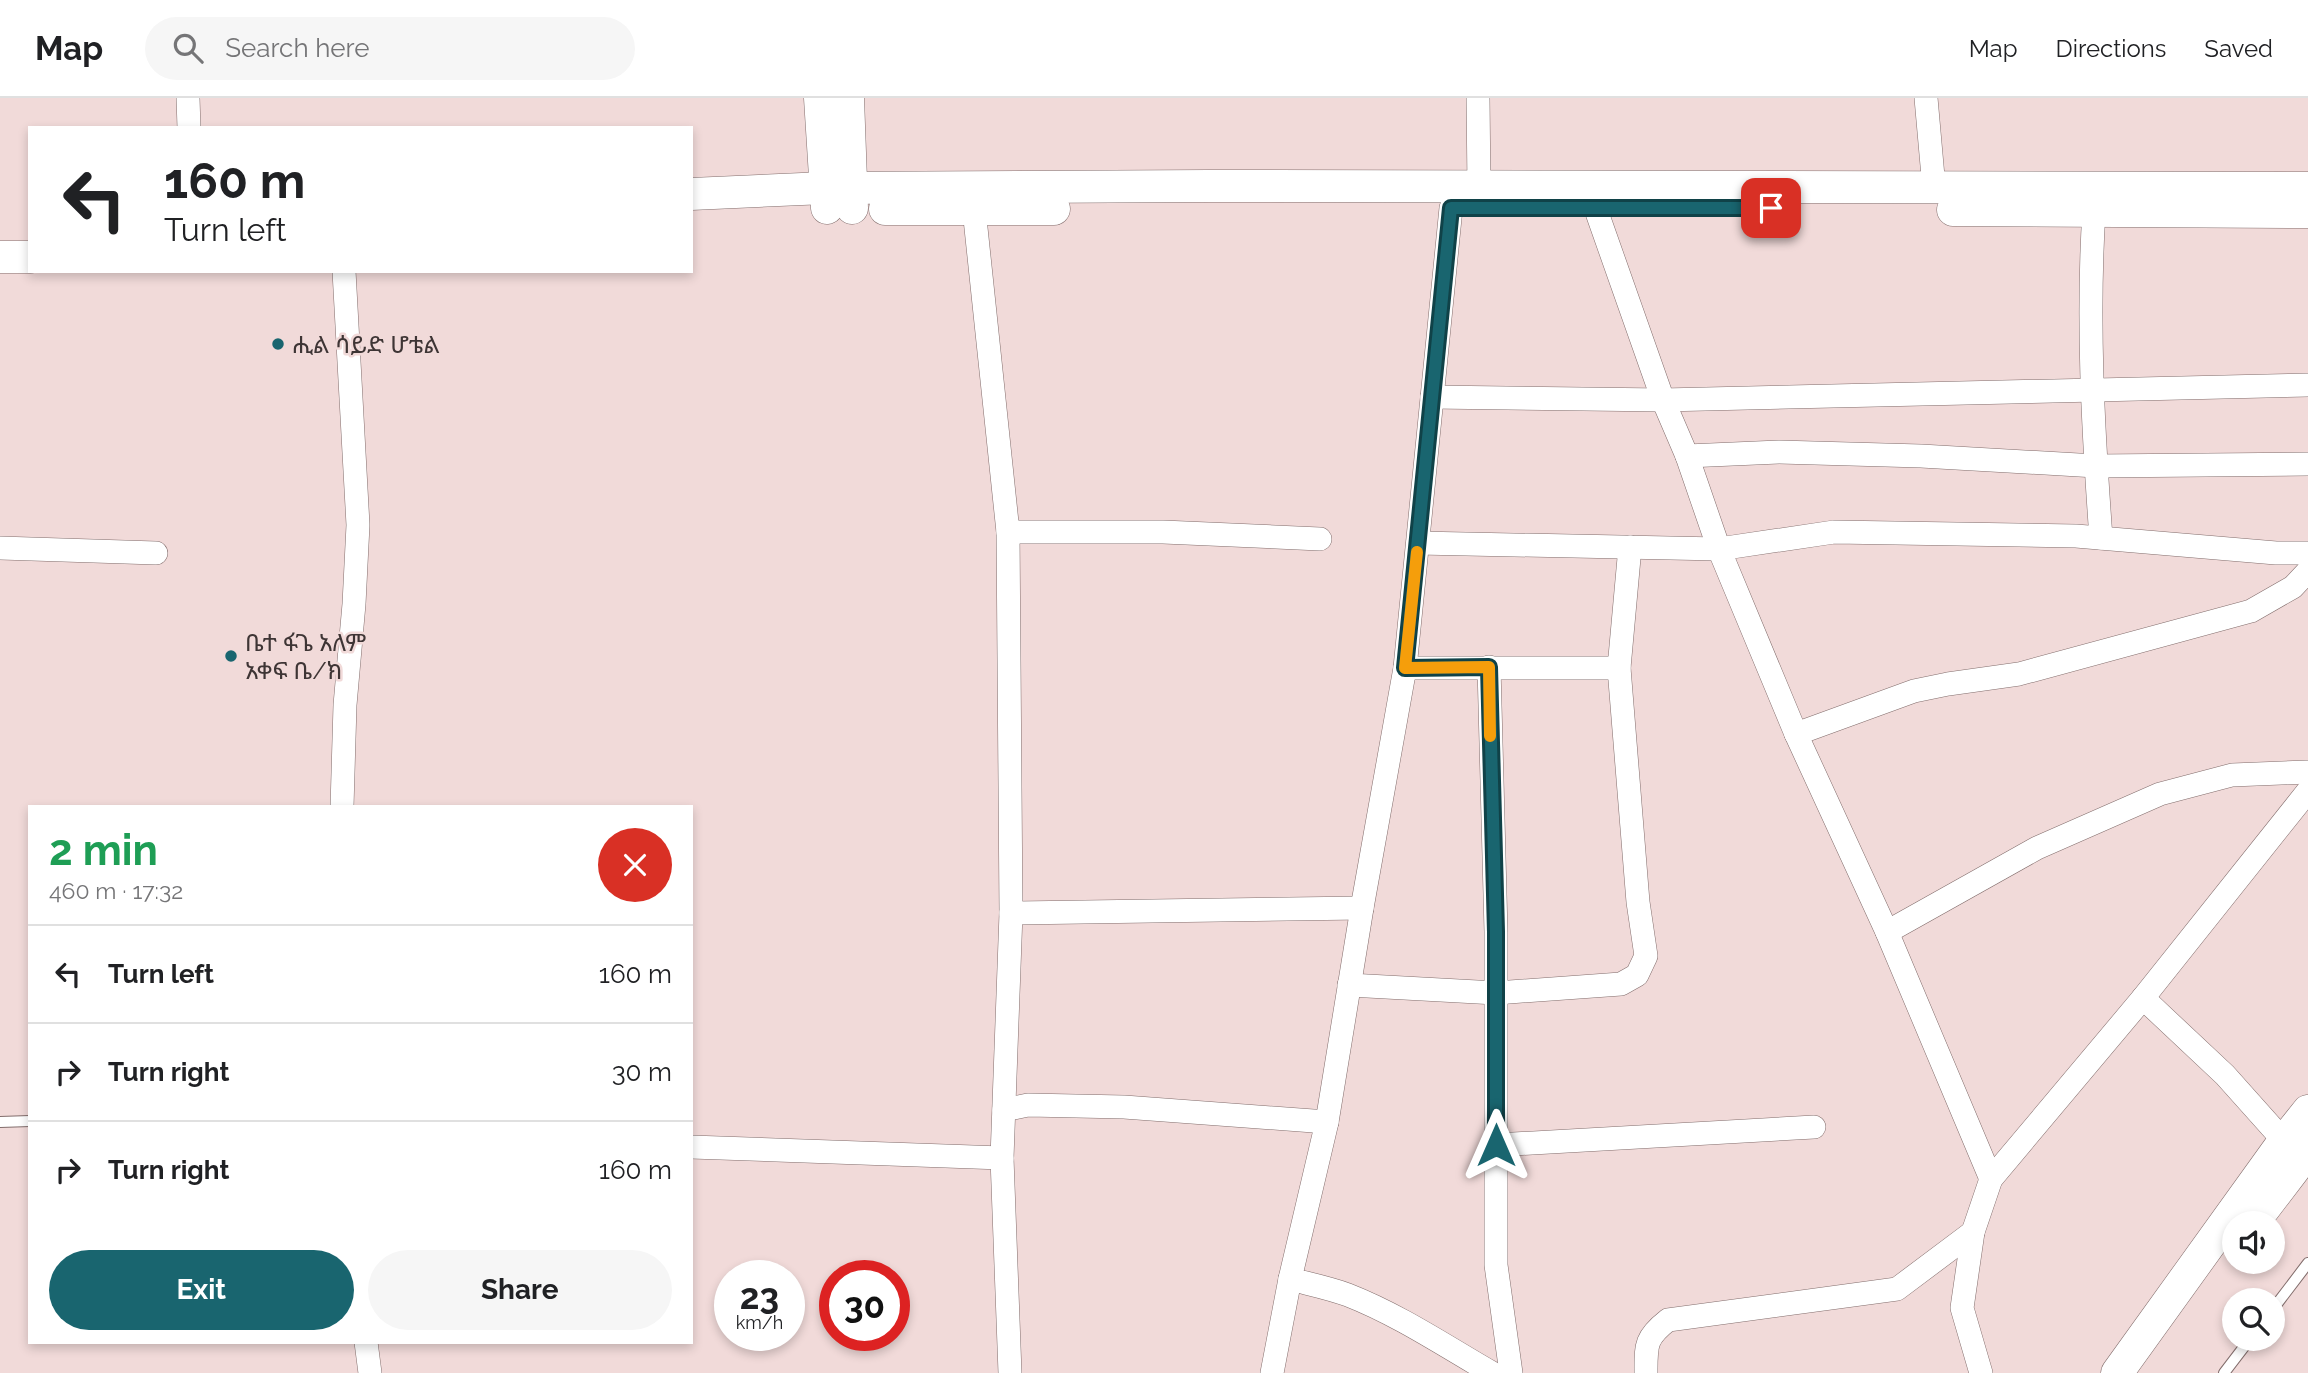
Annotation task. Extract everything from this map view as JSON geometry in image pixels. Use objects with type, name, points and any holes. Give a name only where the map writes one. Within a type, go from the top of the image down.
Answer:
[{"type":"main road","points":[[820,98],[839,199]]},
{"type":"main road","points":[[839,199],[848,98]]},
{"type":"main road","points":[[693,213],[839,199],[1479,187],[2308,188]]},
{"type":"main road","points":[[693,194],[839,199],[974,209],[1595,207],[2308,212]]},
{"type":"main road","points":[[0,237],[28,238]]},
{"type":"main road","points":[[0,257],[28,257]]},
{"type":"main road","points":[[2260,1211],[2296,1146],[2308,1111]]},
{"type":"main road","points":[[2117,1373],[2296,1146]]},
{"type":"main road","points":[[2141,1373],[2222,1264]]},
{"type":"street","points":[[188,98],[189,126]]},
{"type":"street","points":[[1478,98],[1479,187]]},
{"type":"street","points":[[1926,98],[1934,188]]},
{"type":"street","points":[[1595,207],[1664,400],[1688,456],[1719,549],[1796,734],[1888,932],[1991,1180]]},
{"type":"street","points":[[1272,1373],[1290,1279],[1327,1122],[1405,668],[1451,208]]},
{"type":"street","points":[[974,209],[1008,532],[1011,913],[1002,1158],[1010,1373]]},
{"type":"street","points":[[2094,211],[2090,283],[2092,390],[2101,538]]},
{"type":"street","points":[[342,805],[345,705],[358,525],[344,273]]},
{"type":"street","points":[[1432,397],[1664,400],[2308,384]]},
{"type":"street","points":[[1688,456],[1779,452],[1908,455],[2096,466],[2308,464]]},
{"type":"street","points":[[1008,532],[1163,532],[1320,540]]},
{"type":"street","points":[[1418,543],[1719,549],[1834,532],[2101,538],[2276,553],[2308,553]]},
{"type":"street","points":[[1349,985],[1496,993],[1621,984],[1637,975],[1646,956],[1638,902],[1619,668],[1630,547]]},
{"type":"street","points":[[0,548],[156,554]]},
{"type":"street","points":[[1796,734],[1914,691],[2020,674],[2251,611],[2293,587],[2308,571]]},
{"type":"street","points":[[1489,667],[1496,993],[1496,1265],[1511,1373]]},
{"type":"street","points":[[1405,668],[1619,668]]},
{"type":"street","points":[[1888,932],[2037,848],[2160,794],[2232,775],[2308,772]]},
{"type":"street","points":[[1981,1373],[1962,1308],[1973,1232],[1991,1180],[2143,998],[2308,791]]},
{"type":"street","points":[[1011,913],[1362,908]]},
{"type":"street","points":[[2143,998],[2296,1146]]},
{"type":"street","points":[[1004,1110],[1028,1105],[1124,1107],[1327,1122]]},
{"type":"street","points":[[1496,1145],[1814,1127]]},
{"type":"street","points":[[693,1147],[1002,1158]]},
{"type":"street","points":[[1646,1373],[1646,1346],[1652,1333],[1668,1320],[1898,1289],[1973,1232]]},
{"type":"street","points":[[1290,1279],[1345,1294],[1373,1306],[1492,1373]]},
{"type":"street","points":[[366,1344],[370,1373]]},
{"type":"lane","points":[[0,1122],[28,1121]]},
{"type":"lane","points":[[2285,1293],[2308,1263]]},
{"type":"lane","points":[[2224,1373],[2241,1351]]},
{"type":"slow traffic","points":[[1417,552],[1405,668],[1489,667],[1490,736]]},
{"type":"place","name":"ሒል ሳይድ ሆቴል","points":[[278,344]]},
{"type":"place","name":"ቤተ ፋጌ አለም አቀፍ ቤ/ክ","points":[[231,656]]},
{"type":"route","points":[[1496,1145],[1496,932],[1489,667],[1405,668],[1451,208],[1771,208]]}]
